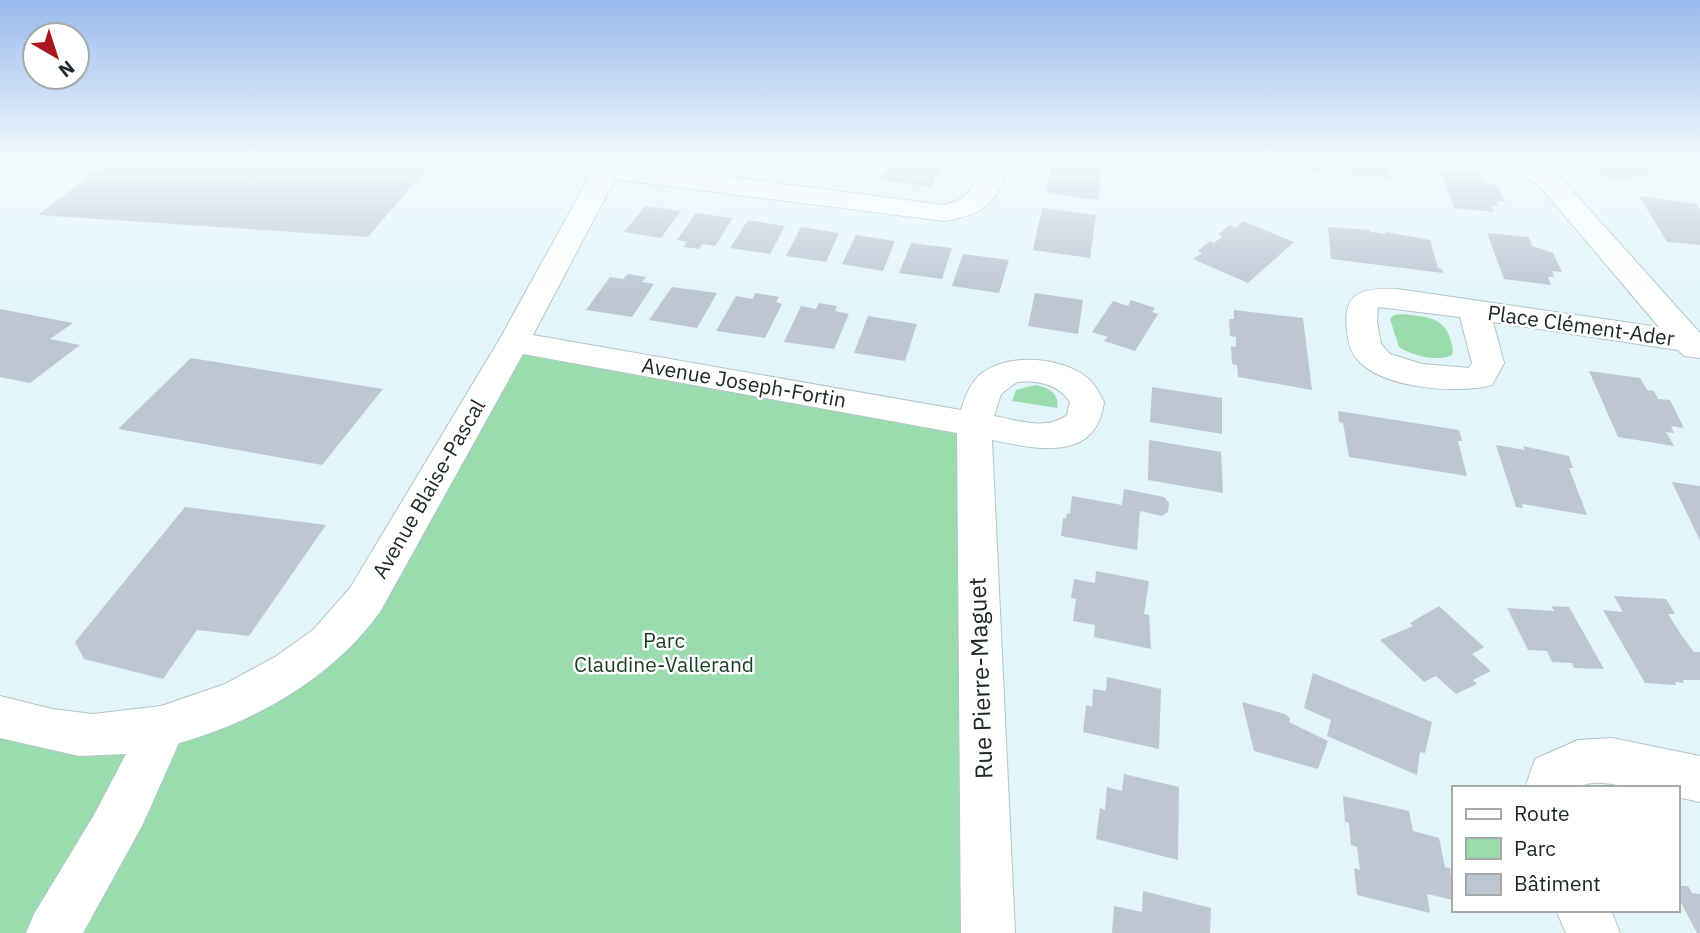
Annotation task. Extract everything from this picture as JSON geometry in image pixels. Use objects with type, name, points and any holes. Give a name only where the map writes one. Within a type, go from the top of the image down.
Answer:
[{"type":"street","name":"Avenue Blaise-Pascal","points":[[0,717],[77,734],[106,735],[162,727],[227,704],[274,681],[315,654],[344,627],[365,600],[514,342],[587,207]]},
{"type":"street","points":[[891,207],[944,213],[969,207]]},
{"type":"street","points":[[1572,207],[1696,346]]},
{"type":"street","name":"Place Clément-Ader","points":[[1474,311],[1696,346]]},
{"type":"street","name":"Avenue Joseph-Fortin","points":[[514,342],[974,424]]},
{"type":"street","name":"Rue Pierre-Maguet","points":[[974,424],[988,933]]},
{"type":"street","points":[[53,933],[114,831],[144,774],[162,727]]},
{"type":"street","points":[[1549,786],[1552,775],[1578,762],[1612,760],[1700,779]]},
{"type":"street","points":[[1584,912],[1593,933]]},
{"type":"green space","points":[[1394,315],[1425,317],[1443,325],[1450,338],[1452,355],[1440,358],[1425,357],[1399,347],[1390,319]]},
{"type":"green space","name":"Parc Claudine-Vallerand","points":[[514,342],[974,424],[988,933],[0,933],[0,717],[106,735],[315,654]]},
{"type":"green space","points":[[1035,385],[1044,387],[1055,395],[1057,408],[1012,401],[1016,390]]},
{"type":"building","points":[[49,207],[394,207],[368,237],[38,215]]},
{"type":"building","points":[[645,207],[681,211],[661,238],[624,232]]},
{"type":"building","points":[[1492,207],[1494,212],[1454,208]]},
{"type":"building","points":[[1645,207],[1699,207],[1700,245],[1667,242]]},
{"type":"building","points":[[1042,208],[1096,215],[1090,258],[1033,250]]},
{"type":"building","points":[[696,213],[733,218],[715,246],[702,244],[699,249],[683,247],[687,242],[677,240]]},
{"type":"building","points":[[748,220],[785,226],[770,254],[730,248]]},
{"type":"building","points":[[1243,221],[1294,242],[1248,283],[1193,259],[1202,253],[1198,251],[1210,241],[1214,243],[1223,236],[1218,235],[1230,225],[1236,228]]},
{"type":"building","points":[[801,227],[839,233],[826,262],[786,256]]},
{"type":"building","points":[[1328,227],[1370,230],[1430,240],[1438,268],[1442,269],[1443,273],[1331,259]]},
{"type":"building","points":[[1487,233],[1529,237],[1532,246],[1553,253],[1562,272],[1552,271],[1554,277],[1548,277],[1551,285],[1504,279]]},
{"type":"building","points":[[856,235],[895,241],[883,271],[842,264]]},
{"type":"building","points":[[911,243],[952,248],[942,279],[899,273]]},
{"type":"building","points":[[963,254],[1009,260],[999,293],[952,286]]},
{"type":"building","points":[[628,274],[646,277],[642,282],[654,284],[632,317],[586,310],[610,277],[623,279]]},
{"type":"building","points":[[672,287],[717,293],[697,328],[649,320]]},
{"type":"building","points":[[756,293],[779,297],[776,302],[782,304],[765,338],[716,331],[736,296],[752,299]]},
{"type":"building","points":[[1035,293],[1083,300],[1078,334],[1028,326]]},
{"type":"building","points":[[1131,300],[1155,308],[1152,312],[1158,314],[1135,351],[1104,341],[1108,337],[1092,332],[1113,301],[1128,306]]},
{"type":"building","points":[[819,303],[837,306],[835,311],[849,314],[834,349],[784,342],[801,306],[816,309]]},
{"type":"building","points":[[0,309],[73,323],[50,339],[80,345],[30,383],[0,377]]},
{"type":"building","points":[[1234,310],[1303,318],[1312,390],[1238,377],[1237,365],[1232,364],[1231,346],[1236,347],[1236,337],[1230,336],[1229,319],[1234,319]]},
{"type":"building","points":[[868,316],[917,324],[905,361],[854,353]]},
{"type":"building","points":[[191,358],[383,389],[322,465],[118,429]]},
{"type":"building","points":[[1589,371],[1640,378],[1647,390],[1654,391],[1658,399],[1670,400],[1684,428],[1671,426],[1674,433],[1666,432],[1674,446],[1618,437]]},
{"type":"building","points":[[1152,387],[1222,398],[1222,434],[1150,422]]},
{"type":"building","points":[[1338,411],[1459,430],[1462,441],[1458,441],[1467,476],[1349,457]]},
{"type":"building","points":[[1149,440],[1221,452],[1223,493],[1148,480]]},
{"type":"building","points":[[1496,445],[1525,450],[1523,446],[1569,456],[1573,468],[1569,468],[1587,515],[1522,504],[1523,508],[1516,507]]},
{"type":"building","points":[[1672,482],[1700,486],[1700,541],[1692,524]]},
{"type":"building","points":[[1124,489],[1164,497],[1169,503],[1168,512],[1162,516],[1140,511],[1137,550],[1061,536],[1063,518],[1066,518],[1067,513],[1070,514],[1072,496],[1122,505]]},
{"type":"building","points":[[185,507],[326,525],[249,636],[197,630],[163,679],[84,659],[75,642]]},
{"type":"building","points":[[1096,571],[1149,581],[1144,614],[1149,615],[1151,649],[1094,637],[1095,625],[1073,621],[1076,599],[1071,598],[1074,579],[1095,583]]},
{"type":"building","points":[[1614,596],[1666,599],[1675,614],[1668,614],[1682,636],[1694,652],[1700,652],[1700,680],[1683,680],[1684,683],[1675,682],[1676,685],[1645,683],[1603,610],[1623,612]]},
{"type":"building","points":[[1439,606],[1484,647],[1472,654],[1491,671],[1473,680],[1477,684],[1456,694],[1436,676],[1424,682],[1380,640],[1413,626],[1410,623]]},
{"type":"building","points":[[1551,606],[1569,607],[1604,669],[1574,668],[1572,663],[1552,662],[1547,651],[1528,650],[1507,608],[1554,611]]},
{"type":"building","points":[[1313,673],[1432,722],[1425,753],[1420,752],[1417,775],[1327,736],[1331,720],[1304,708]]},
{"type":"building","points":[[1107,677],[1161,689],[1159,749],[1083,732],[1086,705],[1092,707],[1093,689],[1106,691]]},
{"type":"building","points":[[1242,702],[1285,714],[1290,718],[1289,722],[1328,741],[1318,769],[1254,751]]},
{"type":"building","points":[[1124,774],[1179,787],[1178,860],[1096,839],[1100,808],[1105,810],[1107,787],[1122,791]]},
{"type":"building","points":[[1343,796],[1409,811],[1413,831],[1439,838],[1445,867],[1450,868],[1452,900],[1427,894],[1430,913],[1357,895],[1354,868],[1360,870],[1357,847],[1351,845],[1349,823],[1345,822]]},
{"type":"building","points":[[1679,886],[1688,886],[1692,893],[1700,894],[1700,933],[1697,933],[1679,899]]},
{"type":"building","points":[[1143,891],[1211,908],[1210,933],[1112,933],[1114,906],[1142,912]]}]
